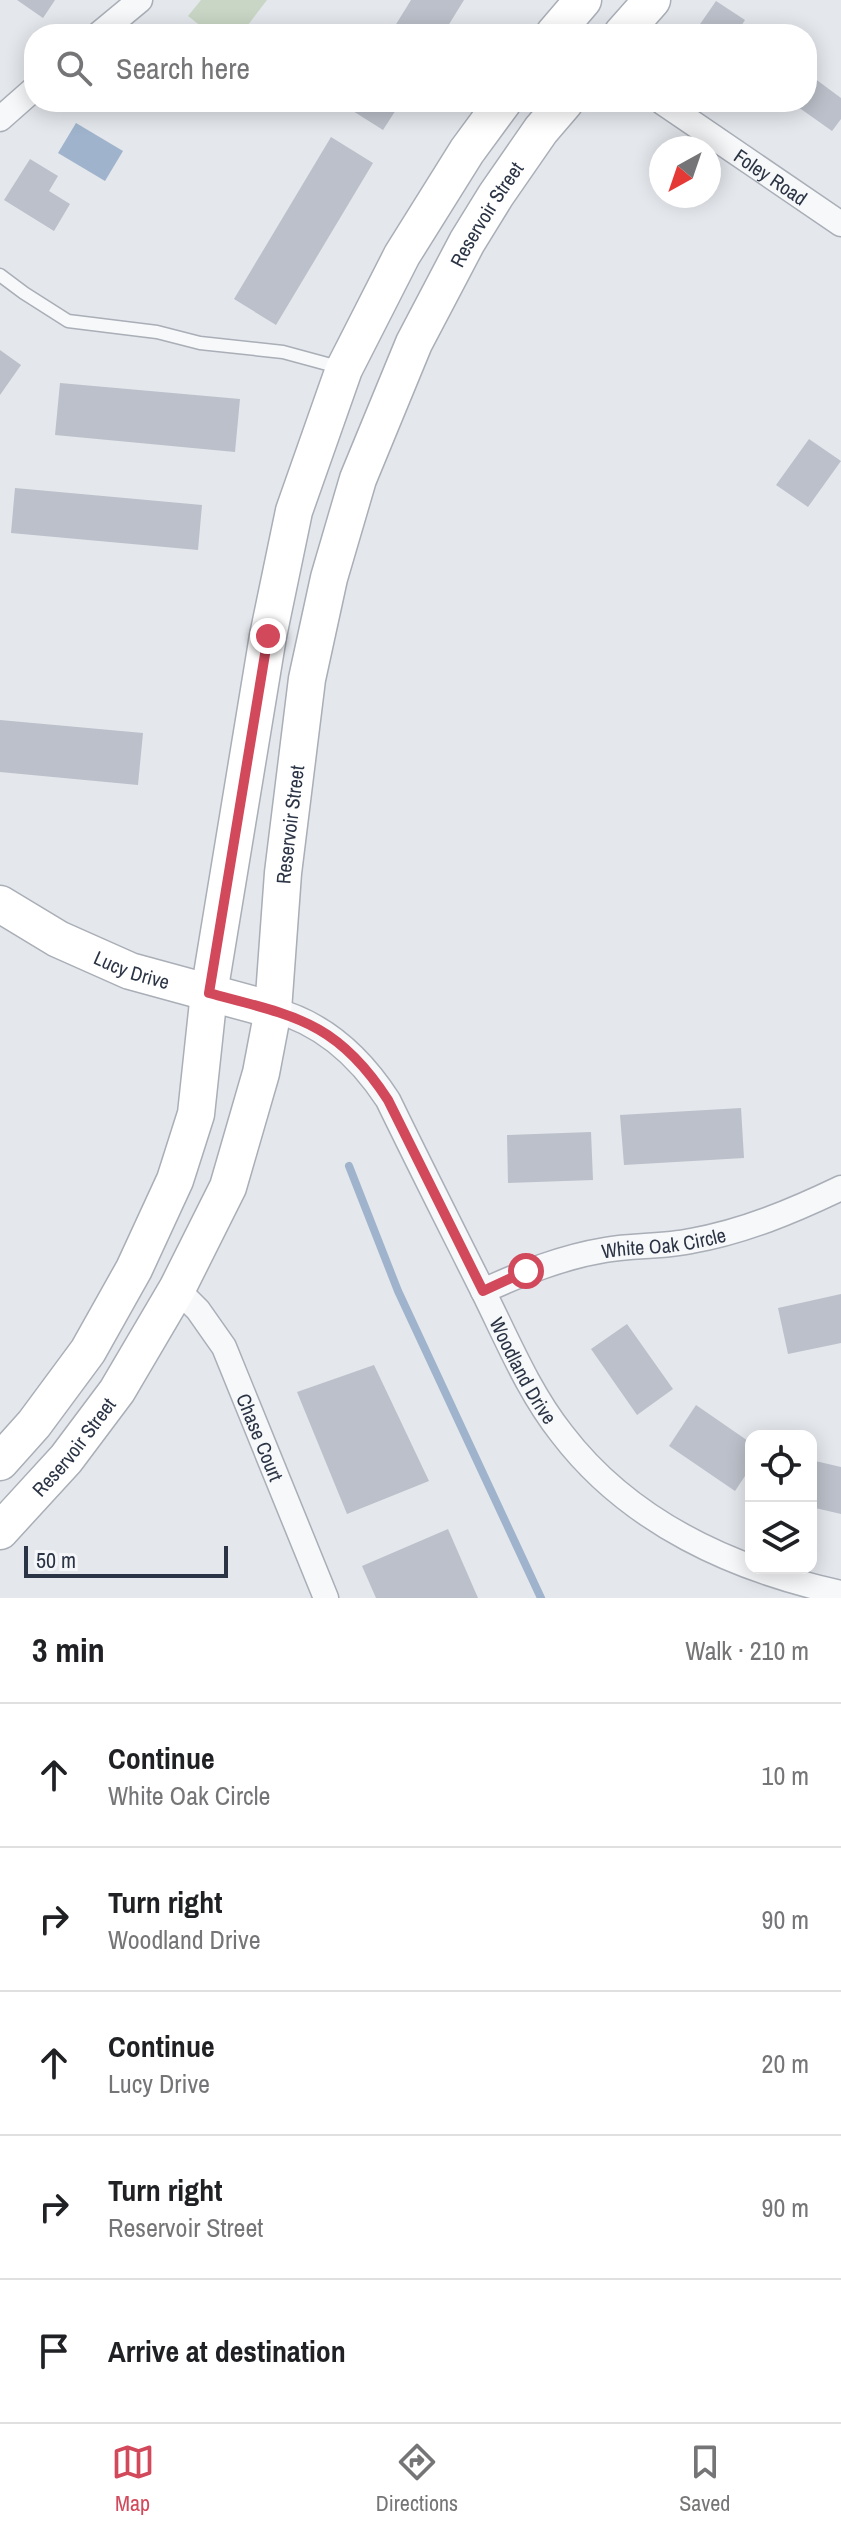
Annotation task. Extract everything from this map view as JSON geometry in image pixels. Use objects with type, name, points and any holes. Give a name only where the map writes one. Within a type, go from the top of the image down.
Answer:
[{"type":"main road","points":[[566,24],[583,0]]},
{"type":"main road","points":[[631,24],[652,0]]},
{"type":"main road","points":[[0,1462],[34,1424],[88,1351],[134,1269],[175,1180],[196,1114],[209,993],[268,636],[294,511],[344,369],[402,255],[467,151],[496,112]]},
{"type":"main road","name":"Reservoir Street","points":[[0,1531],[66,1459],[117,1391],[177,1289],[228,1187],[261,1073],[273,1010],[283,873],[307,679],[329,578],[358,479],[414,343],[467,242],[496,195],[556,112]]},
{"type":"main road","name":"Lucy Drive","points":[[0,904],[58,939],[130,971],[273,1010]]},
{"type":"street","points":[[111,24],[140,0]]},
{"type":"street","points":[[0,119],[24,98]]},
{"type":"street","name":"Foley Road","points":[[677,112],[841,224]]},
{"type":"street","name":"Woodland Drive","points":[[273,1010],[321,1030],[344,1046],[373,1077],[388,1100],[528,1382],[562,1434],[590,1466],[631,1502],[687,1538],[736,1563],[799,1584],[841,1593]]},
{"type":"street","name":"White Oak Circle","points":[[483,1291],[526,1271],[571,1256],[608,1249],[689,1242],[742,1229],[841,1188]]},
{"type":"street","name":"Chase Court","points":[[177,1289],[198,1310],[224,1347],[326,1598]]},
{"type":"lane","points":[[0,275],[68,321],[157,332],[200,343],[283,352],[344,369]]},
{"type":"green space","points":[[201,0],[267,0],[249,24],[198,24],[188,16]]},
{"type":"water","points":[[76,123],[123,151],[105,181],[58,153]]},
{"type":"building","points":[[17,0],[55,0],[43,18]]},
{"type":"building","points":[[411,0],[464,0],[449,24],[396,24]]},
{"type":"building","points":[[716,1],[745,20],[742,24],[700,24]]},
{"type":"building","points":[[817,80],[841,98],[841,119],[832,131],[805,112],[817,112]]},
{"type":"building","points":[[354,112],[395,112],[383,130]]},
{"type":"building","points":[[331,137],[373,163],[276,325],[234,299]]},
{"type":"building","points":[[30,159],[58,176],[49,191],[70,204],[54,231],[4,200]]},
{"type":"building","points":[[0,350],[21,365],[0,395]]},
{"type":"building","points":[[60,383],[240,399],[235,452],[55,435]]},
{"type":"building","points":[[809,439],[841,461],[808,507],[776,485]]},
{"type":"building","points":[[15,488],[202,505],[198,550],[11,533]]},
{"type":"building","points":[[0,720],[143,733],[138,785],[0,772]]},
{"type":"building","points":[[741,1108],[744,1158],[624,1165],[620,1115]]},
{"type":"building","points":[[591,1132],[593,1180],[508,1183],[507,1135]]},
{"type":"building","points":[[841,1294],[841,1343],[788,1354],[778,1308]]},
{"type":"building","points":[[627,1324],[673,1389],[637,1415],[591,1349]]},
{"type":"building","points":[[374,1365],[429,1481],[347,1514],[297,1392]]},
{"type":"building","points":[[696,1405],[745,1439],[745,1476],[735,1491],[669,1446]]},
{"type":"building","points":[[817,1461],[841,1467],[841,1514],[817,1508]]},
{"type":"building","points":[[448,1529],[478,1598],[376,1598],[362,1566]]},
{"type":"waterway","points":[[349,1166],[398,1291],[541,1598]]},
{"type":"route","points":[[268,636],[209,993],[285,1013],[309,1023],[344,1046],[373,1077],[388,1100],[483,1291],[526,1271]]}]
